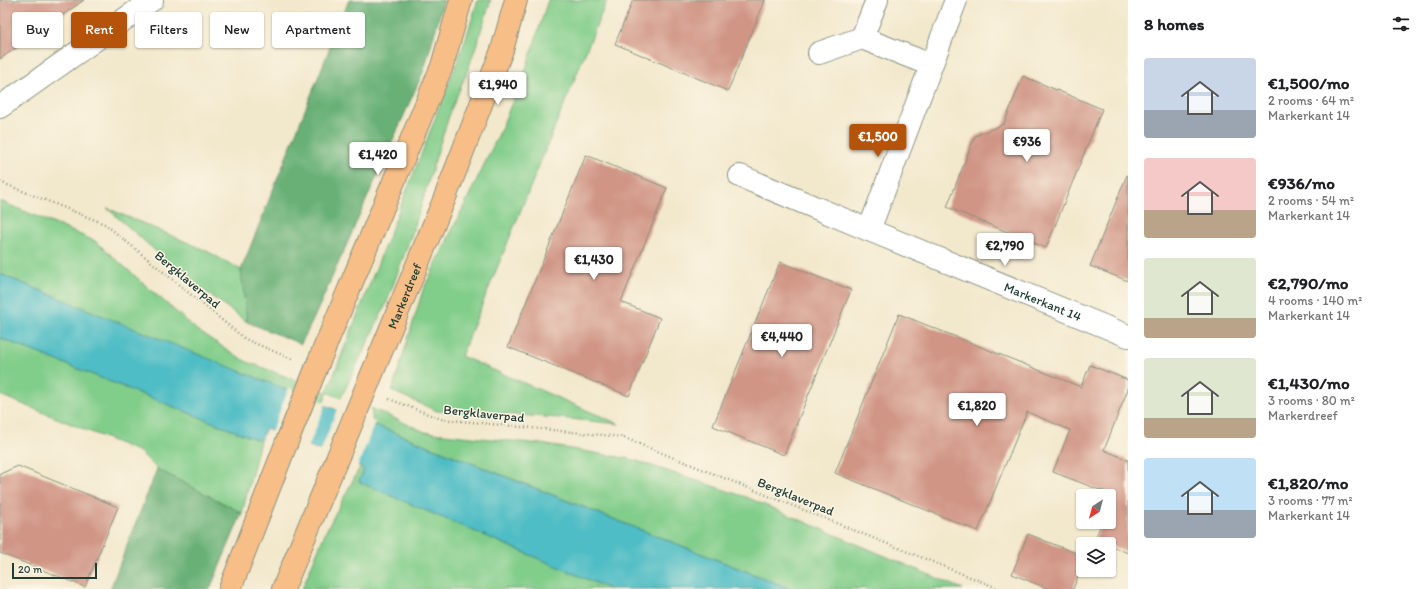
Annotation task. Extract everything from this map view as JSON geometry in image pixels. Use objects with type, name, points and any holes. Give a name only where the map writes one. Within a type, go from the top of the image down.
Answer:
[{"type":"main road","points":[[230,589],[319,361],[442,66],[461,0]]},
{"type":"main road","name":"Markerdreef","points":[[283,589],[335,464],[376,388],[444,200],[502,50],[516,0]]},
{"type":"street","points":[[0,107],[152,0]]},
{"type":"street","points":[[862,38],[878,0]]},
{"type":"street","points":[[869,230],[956,0]]},
{"type":"street","points":[[819,53],[862,38],[931,65]]},
{"type":"street","name":"Markerkant 14","points":[[740,176],[1128,336]]},
{"type":"path","name":"Bergklaverpad","points":[[0,182],[105,224],[244,339],[295,360]]},
{"type":"path","name":"Bergklaverpad","points":[[376,388],[441,420],[622,437],[1000,589]]},
{"type":"green space","points":[[349,0],[444,0],[424,70],[314,318],[301,344],[247,322],[241,270],[330,48],[365,48],[365,12],[344,12]]},
{"type":"green space","points":[[478,0],[491,0],[469,67],[451,110],[415,225],[387,302],[341,398],[327,392],[465,41]]},
{"type":"green space","points":[[548,0],[607,0],[461,356],[619,424],[560,418],[437,411],[392,391],[423,290],[498,136],[526,69]]},
{"type":"green space","points":[[0,201],[95,241],[198,331],[245,361],[327,392],[323,404],[188,351],[0,274]]},
{"type":"green space","points":[[107,208],[205,250],[241,270],[247,322],[184,276]]},
{"type":"green space","points":[[0,338],[260,441],[242,513],[157,469],[140,452],[0,395]]},
{"type":"green space","points":[[371,408],[425,432],[541,444],[631,459],[746,497],[963,589],[791,589],[373,424]]},
{"type":"green space","points":[[360,467],[364,469],[359,482],[610,589],[302,589],[326,531]]},
{"type":"green space","points":[[157,469],[242,513],[210,589],[110,589]]},
{"type":"water","points":[[0,274],[296,394],[791,589],[610,589],[359,482],[364,470],[360,467],[266,428],[260,441],[0,338]]},
{"type":"pier","points":[[289,388],[326,403],[308,448],[271,433]]},
{"type":"pier","points":[[338,407],[375,422],[357,468],[320,453]]},
{"type":"building","points":[[0,0],[84,0],[63,15],[63,12],[12,12],[12,48],[16,48],[0,59]]},
{"type":"building","points":[[633,0],[765,0],[728,91],[615,44]]},
{"type":"building","points":[[1023,76],[1102,109],[1046,248],[947,207],[975,136],[1004,124]]},
{"type":"building","points":[[586,155],[667,188],[621,302],[660,318],[629,396],[508,347]]},
{"type":"building","points":[[1128,175],[1128,281],[1090,266]]},
{"type":"building","points":[[780,262],[851,290],[784,455],[713,426]]},
{"type":"building","points":[[899,314],[1081,387],[1090,365],[1128,380],[1128,389],[1104,450],[1128,460],[1128,553],[1116,548],[1116,537],[1096,537],[1099,529],[1116,529],[1116,489],[1097,489],[1053,472],[1070,430],[1027,412],[978,531],[835,473]]},
{"type":"building","points":[[18,466],[118,507],[85,587],[0,553],[0,474]]},
{"type":"building","points":[[1028,534],[1076,553],[1076,577],[1078,577],[1073,589],[1049,589],[1012,574]]}]
